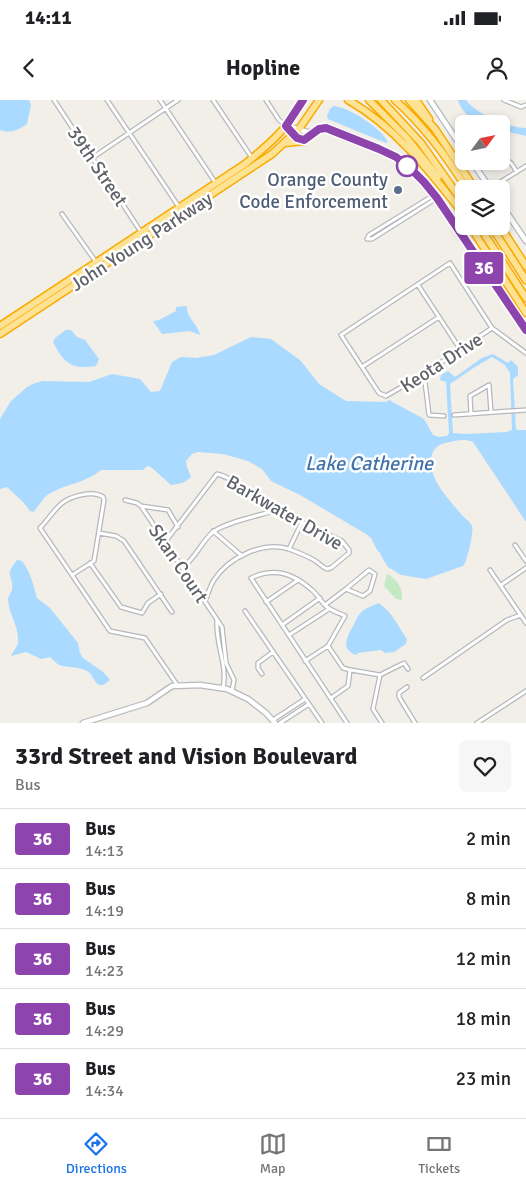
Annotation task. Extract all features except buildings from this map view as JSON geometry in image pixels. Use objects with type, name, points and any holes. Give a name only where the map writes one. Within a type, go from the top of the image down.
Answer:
[{"type":"highway","points":[[348,100],[369,113],[390,131],[424,165],[455,204]]},
{"type":"highway","points":[[369,100],[416,147],[455,202]]},
{"type":"highway","points":[[381,100],[421,142],[455,191]]},
{"type":"highway","points":[[395,100],[412,116],[460,180]]},
{"type":"highway","points":[[409,100],[434,129],[470,180]]},
{"type":"highway","points":[[416,100],[434,129]]},
{"type":"highway","name":"John Young Parkway","points":[[0,326],[252,158],[286,126],[302,101]]},
{"type":"highway","name":"John Young Parkway","points":[[0,334],[263,160],[294,134],[319,101]]},
{"type":"highway","points":[[285,143],[304,140]]},
{"type":"highway","points":[[209,196],[216,183]]},
{"type":"highway","points":[[129,249],[141,232]]},
{"type":"highway","points":[[476,235],[526,313]]},
{"type":"highway","points":[[485,235],[526,298]]},
{"type":"highway","points":[[497,235],[526,280]]},
{"type":"highway","points":[[506,235],[526,266]]},
{"type":"street","name":"39th Street","points":[[54,100],[141,232]]},
{"type":"street","points":[[107,100],[179,207]]},
{"type":"street","points":[[160,100],[216,183]]},
{"type":"street","points":[[92,158],[178,100]]},
{"type":"street","points":[[213,100],[252,158]]},
{"type":"street","points":[[266,100],[279,120],[294,134],[304,140],[322,128],[331,129],[396,157],[420,177],[436,196],[526,330]]},
{"type":"street","points":[[430,100],[434,102],[455,137]]},
{"type":"street","points":[[504,100],[521,107],[526,105]]},
{"type":"street","points":[[286,126],[299,128],[307,132],[315,132]]},
{"type":"street","points":[[510,161],[517,172]]},
{"type":"street","points":[[505,180],[526,166]]},
{"type":"street","points":[[436,196],[372,239],[367,239],[370,235],[436,196]]},
{"type":"street","points":[[62,214],[96,262]]},
{"type":"street","points":[[510,217],[526,241]]},
{"type":"street","points":[[438,317],[362,367],[341,335],[450,264],[492,328],[526,353]]},
{"type":"street","points":[[418,285],[460,349]]},
{"type":"street","name":"Keota Drive","points":[[362,367],[379,393],[389,396],[492,328]]},
{"type":"street","points":[[424,374],[429,415],[444,416]]},
{"type":"street","points":[[471,414],[470,396],[489,384],[491,412]]},
{"type":"street","points":[[454,415],[526,410]]},
{"type":"street","name":"Barkwater Drive","points":[[178,526],[217,474],[226,476],[251,495],[278,510],[342,541],[349,550],[349,554],[327,569],[314,560],[289,549]]},
{"type":"street","points":[[72,575],[94,561],[103,497],[100,495],[86,495],[62,503],[40,528],[110,631],[145,638],[178,686]]},
{"type":"street","points":[[125,500],[141,506],[168,510],[178,526],[165,542]]},
{"type":"street","name":"Skan Court","points":[[141,506],[222,626],[226,663],[234,680],[232,691]]},
{"type":"street","points":[[182,568],[193,558],[214,532],[229,524],[278,510]]},
{"type":"street","points":[[205,601],[214,580],[230,564],[242,556],[266,547],[289,549],[302,522]]},
{"type":"street","points":[[214,532],[242,556]]},
{"type":"street","points":[[99,533],[116,536],[124,541],[172,612]]},
{"type":"street","points":[[515,545],[526,561]]},
{"type":"street","points":[[90,563],[117,603],[126,610],[142,613],[148,604],[161,594]]},
{"type":"street","points":[[501,585],[526,568]]},
{"type":"street","points":[[325,606],[369,570],[375,574],[370,591],[363,596],[346,589]]},
{"type":"street","points":[[490,570],[526,623]]},
{"type":"street","points":[[305,661],[328,646],[345,616],[325,606],[320,598],[298,580],[278,572],[264,572],[251,578],[305,661],[347,723]]},
{"type":"street","points":[[266,602],[298,580]]},
{"type":"street","points":[[282,625],[320,598]]},
{"type":"street","points":[[289,635],[329,609]]},
{"type":"street","points":[[245,611],[322,723]]},
{"type":"street","points":[[423,678],[507,620],[521,615]]},
{"type":"street","name":"Skan Court","points":[[217,619],[219,652],[225,674],[223,688]]},
{"type":"street","points":[[328,646],[343,668],[380,676],[404,663],[408,669]]},
{"type":"street","points":[[262,674],[258,668],[258,663],[273,652]]},
{"type":"street","points":[[331,698],[348,686],[350,670]]},
{"type":"street","points":[[380,676],[373,709],[382,723]]},
{"type":"street","points":[[83,723],[146,703],[168,688],[178,686],[200,685],[232,691],[259,707],[274,722],[305,699]]},
{"type":"street","points":[[407,687],[399,694],[400,701],[415,723]]},
{"type":"street","points":[[477,723],[526,691]]},
{"type":"street","points":[[280,723],[309,704]]},
{"type":"green space","points":[[387,574],[399,584],[402,600],[396,599],[384,586]]},
{"type":"water","points":[[0,100],[29,100],[31,105],[27,124],[14,131],[0,130]]},
{"type":"water","points":[[458,100],[466,100],[485,115],[468,115]]},
{"type":"water","points":[[333,106],[340,107],[364,119],[379,131],[388,142],[386,143],[328,119],[327,116]]},
{"type":"water","points":[[510,126],[526,128],[526,136],[510,132]]},
{"type":"water","points":[[186,306],[188,314],[200,335],[190,331],[162,334],[153,321],[176,311],[176,307]]},
{"type":"water","points":[[66,330],[71,330],[77,337],[85,340],[99,359],[96,366],[74,366],[65,360],[53,342],[55,338]]},
{"type":"water","name":"Lake Catherine","points":[[251,337],[271,339],[301,361],[319,384],[346,401],[386,402],[389,400],[424,419],[433,435],[439,437],[447,436],[449,433],[446,382],[440,380],[441,375],[448,371],[455,377],[482,358],[493,354],[508,363],[511,360],[518,367],[518,375],[513,379],[516,429],[526,430],[526,522],[473,442],[465,440],[438,446],[432,454],[431,466],[440,488],[472,526],[468,553],[463,566],[426,579],[401,575],[388,567],[371,538],[366,534],[300,495],[271,481],[262,469],[248,461],[223,454],[198,452],[192,454],[186,461],[191,477],[182,483],[171,485],[151,467],[147,466],[143,470],[101,470],[89,478],[49,494],[33,512],[7,487],[0,489],[0,419],[11,401],[27,387],[43,381],[89,382],[112,374],[140,379],[151,392],[160,391],[172,362],[181,357],[196,358],[214,355]],"holes":[[[492,357],[505,365],[510,373],[512,430],[507,432],[453,433],[450,384]]]},
{"type":"water","points":[[17,560],[22,561],[28,570],[37,598],[50,608],[78,643],[83,658],[103,672],[110,680],[105,684],[98,684],[87,671],[59,665],[50,657],[41,659],[26,652],[11,656],[17,646],[18,639],[8,597],[12,589],[10,573]]},
{"type":"water","points":[[379,603],[395,621],[407,639],[406,644],[394,652],[385,653],[381,650],[358,653],[356,655],[346,646],[349,634],[361,613]]},
{"type":"bus line","name":"36","points":[[303,100],[286,126],[297,138],[304,140],[319,129],[331,129],[396,157],[411,169],[430,188],[526,330]]},
{"type":"place","name":"Orange County Code Enforcement","points":[[398,190]]}]
